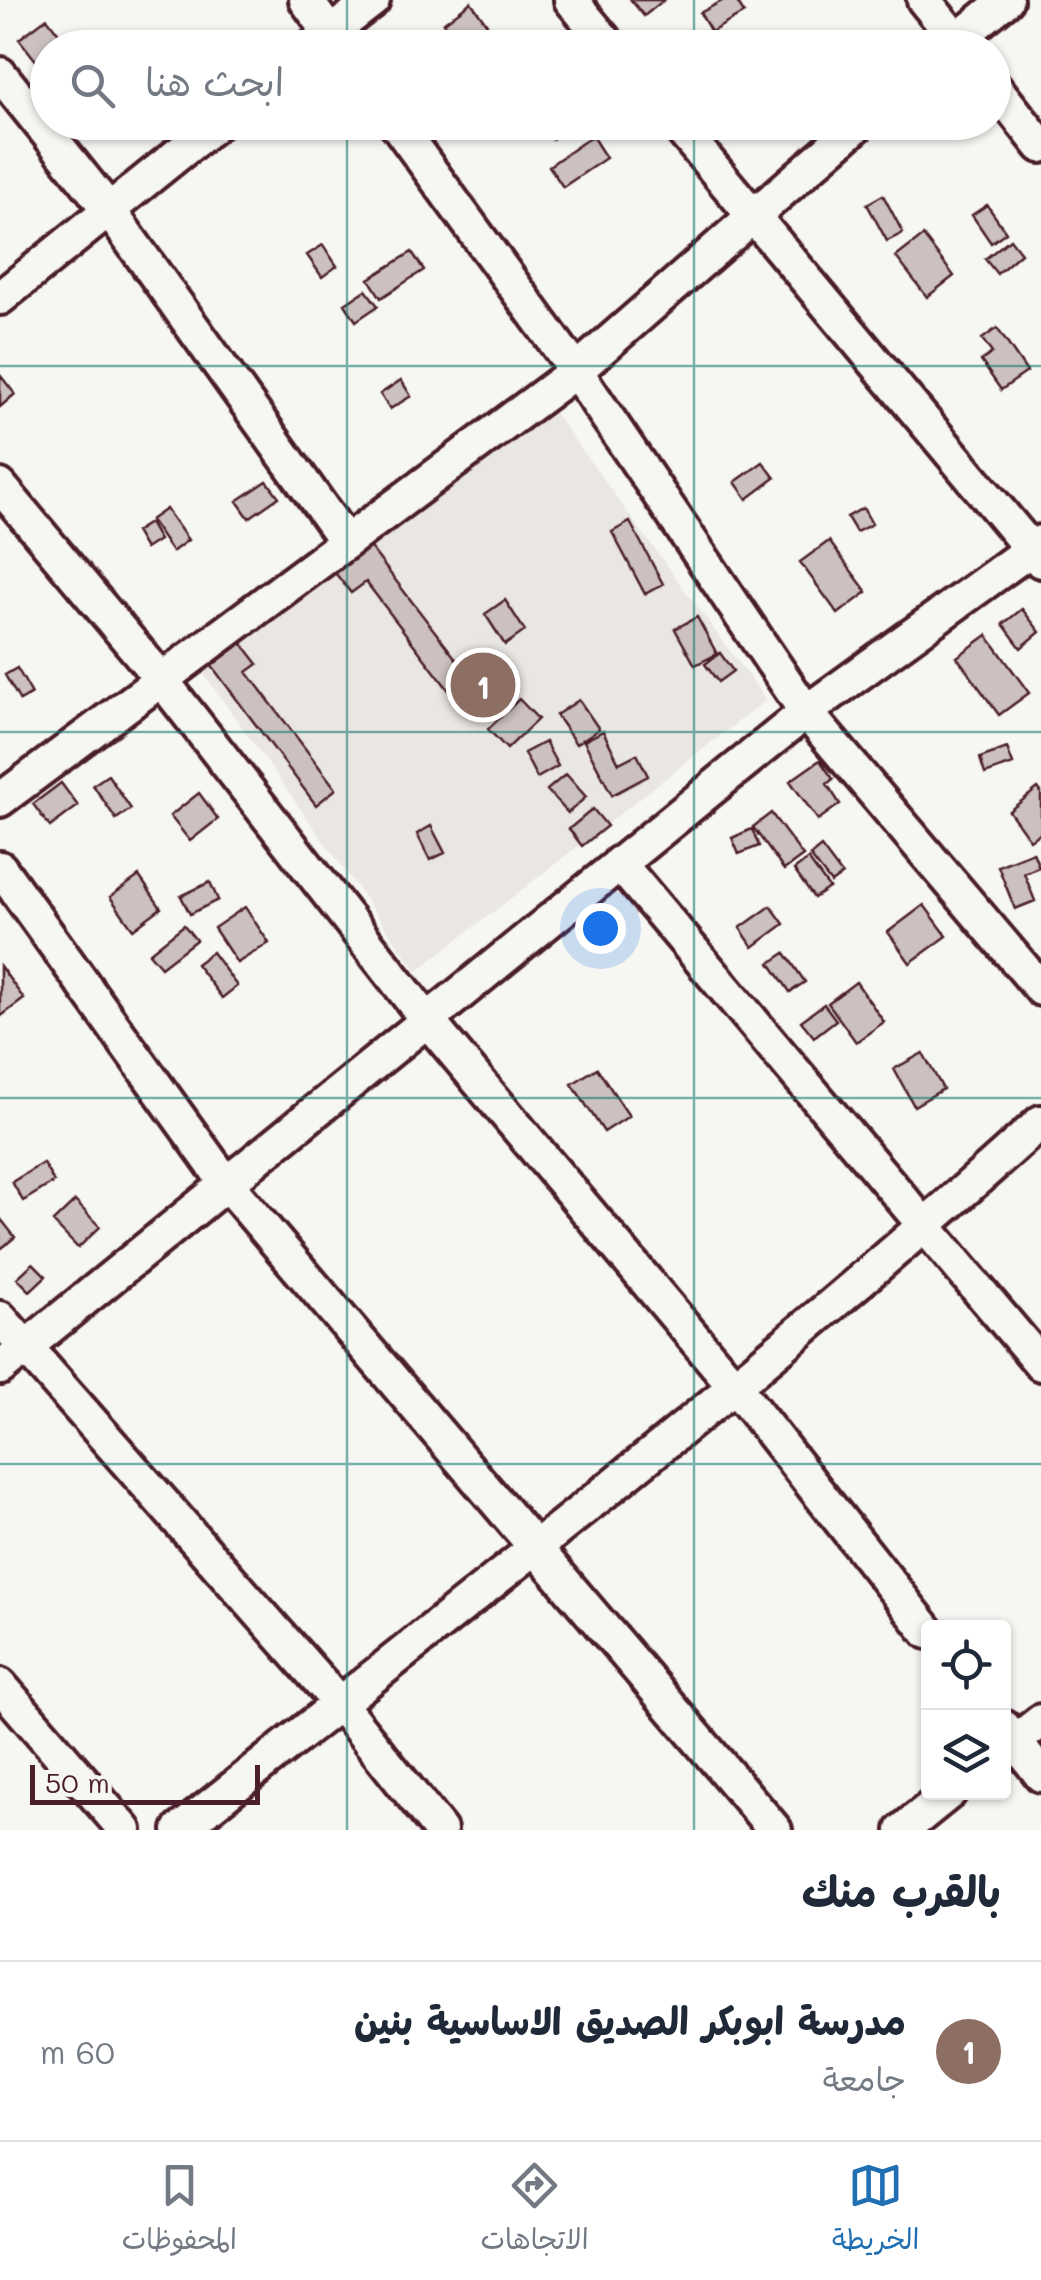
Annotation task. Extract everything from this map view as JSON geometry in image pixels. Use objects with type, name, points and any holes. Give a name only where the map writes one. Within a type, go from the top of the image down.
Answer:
[{"type":"street","points":[[306,0],[321,30]]},
{"type":"street","points":[[340,30],[373,0]]},
{"type":"street","points":[[571,0],[596,30]]},
{"type":"street","points":[[924,0],[945,30]]},
{"type":"street","points":[[973,30],[1006,0]]},
{"type":"street","points":[[0,74],[30,111]]},
{"type":"street","points":[[1011,108],[1041,146]]},
{"type":"street","points":[[53,140],[109,210],[346,542]]},
{"type":"street","points":[[0,298],[196,140]]},
{"type":"street","points":[[409,140],[576,371],[806,712],[1041,988]]},
{"type":"street","points":[[12,1358],[806,712],[1038,551],[690,140]]},
{"type":"street","points":[[0,800],[576,371],[841,140]]},
{"type":"street","points":[[0,486],[161,680],[427,1020],[736,1388],[921,1623]]},
{"type":"street","points":[[619,863],[1041,1364]]},
{"type":"street","points":[[0,868],[226,1183],[774,1830]]},
{"type":"street","points":[[180,1830],[736,1388],[1041,1122]]},
{"type":"street","points":[[0,1318],[12,1358],[339,1704],[440,1830]]},
{"type":"street","points":[[0,1686],[126,1830]]},
{"type":"street","points":[[1016,1735],[1041,1774]]},
{"type":"street","points":[[903,1830],[940,1800]]},
{"type":"shaded area","points":[[549,406],[766,700],[417,971],[201,670]]},
{"type":"building","points":[[631,0],[664,0],[644,16]]},
{"type":"building","points":[[724,0],[736,0],[744,13],[710,30],[700,13]]},
{"type":"building","points":[[471,2],[491,30],[448,30],[443,23]]},
{"type":"building","points":[[47,18],[56,30],[31,30]]},
{"type":"building","points":[[30,31],[30,53],[19,39]]},
{"type":"building","points":[[586,140],[595,140],[606,158],[563,187],[549,166]]},
{"type":"building","points":[[883,195],[903,233],[887,241],[867,204]]},
{"type":"building","points":[[987,205],[1006,232],[991,243],[972,215]]},
{"type":"building","points":[[923,236],[954,276],[927,297],[896,257]]},
{"type":"building","points":[[1010,239],[1021,253],[997,274],[985,259]]},
{"type":"building","points":[[323,245],[337,266],[322,277],[307,255]]},
{"type":"building","points":[[412,252],[424,270],[381,298],[369,279]]},
{"type":"building","points":[[366,290],[378,306],[356,321],[345,304]]},
{"type":"building","points":[[997,328],[1027,372],[1001,390],[981,361],[992,353],[982,339]]},
{"type":"building","points":[[0,375],[15,394],[0,407]]},
{"type":"building","points":[[401,380],[411,396],[390,409],[380,394]]},
{"type":"building","points":[[763,462],[775,478],[747,499],[735,482]]},
{"type":"building","points":[[267,481],[279,497],[249,518],[237,501]]},
{"type":"building","points":[[863,508],[872,524],[856,532],[847,517]]},
{"type":"building","points":[[166,509],[188,540],[172,552],[150,520]]},
{"type":"building","points":[[630,522],[663,584],[645,594],[612,532]]},
{"type":"building","points":[[149,523],[159,540],[145,549],[135,532]]},
{"type":"building","points":[[829,541],[867,592],[838,614],[800,562]]},
{"type":"building","points":[[366,542],[470,677],[451,693],[366,582],[351,593],[332,569]]},
{"type":"building","points":[[505,600],[525,631],[505,645],[485,614]]},
{"type":"building","points":[[1022,609],[1040,632],[1021,648],[1003,624]]},
{"type":"building","points":[[697,617],[717,654],[695,665],[675,629]]},
{"type":"building","points":[[987,635],[1029,693],[999,715],[957,657]]},
{"type":"building","points":[[241,642],[258,664],[247,672],[336,789],[316,805],[211,665]]},
{"type":"building","points":[[720,653],[733,671],[718,682],[705,664]]},
{"type":"building","points":[[17,668],[32,694],[20,701],[5,675]]},
{"type":"building","points":[[519,699],[538,719],[507,749],[488,729]]},
{"type":"building","points":[[579,700],[599,729],[576,744],[556,715]]},
{"type":"building","points":[[603,731],[619,763],[637,754],[648,776],[612,795],[584,741]]},
{"type":"building","points":[[545,742],[558,766],[537,778],[524,753]]},
{"type":"building","points":[[1007,748],[1013,764],[985,774],[980,758]]},
{"type":"building","points":[[820,760],[833,779],[827,784],[840,804],[818,820],[790,781]]},
{"type":"building","points":[[566,774],[586,797],[568,813],[547,790]]},
{"type":"building","points":[[108,775],[131,809],[116,819],[93,785]]},
{"type":"building","points":[[61,783],[78,806],[50,827],[33,804]]},
{"type":"building","points":[[1038,788],[1041,832],[1030,840],[1009,811]]},
{"type":"building","points":[[199,793],[218,819],[190,841],[170,816]]},
{"type":"building","points":[[593,809],[607,826],[582,846],[569,829]]},
{"type":"building","points":[[771,813],[803,856],[784,870],[753,827]]},
{"type":"building","points":[[431,826],[445,853],[430,860],[417,834]]},
{"type":"building","points":[[752,829],[759,846],[739,854],[732,838]]},
{"type":"building","points":[[821,847],[842,875],[831,883],[810,856]]},
{"type":"building","points":[[1033,852],[1039,867],[1024,873],[1035,901],[1015,909],[998,866]]},
{"type":"building","points":[[808,859],[829,888],[814,898],[794,870]]},
{"type":"building","points":[[139,876],[161,908],[133,929],[110,897]]},
{"type":"building","points":[[210,882],[218,900],[190,914],[181,896]]},
{"type":"building","points":[[924,905],[947,936],[910,963],[888,932]]},
{"type":"building","points":[[771,906],[784,924],[753,947],[740,928]]},
{"type":"building","points":[[245,907],[269,943],[237,963],[214,928]]},
{"type":"building","points":[[184,925],[196,940],[161,967],[149,953]]},
{"type":"building","points":[[212,952],[237,986],[222,998],[196,964]]},
{"type":"building","points":[[785,953],[805,982],[790,992],[770,963]]},
{"type":"building","points":[[0,966],[24,999],[0,1017]]},
{"type":"building","points":[[856,982],[884,1022],[856,1042],[828,1003]]},
{"type":"building","points":[[824,1004],[836,1020],[814,1037],[801,1021]]},
{"type":"building","points":[[923,1053],[943,1089],[914,1106],[894,1069]]},
{"type":"building","points":[[597,1068],[629,1116],[604,1132],[572,1084]]},
{"type":"building","points":[[43,1163],[54,1182],[23,1201],[12,1182]]},
{"type":"building","points":[[75,1201],[100,1227],[78,1248],[53,1222]]},
{"type":"building","points":[[0,1218],[15,1237],[2,1248],[0,1245]]},
{"type":"building","points":[[33,1263],[46,1276],[30,1291],[17,1278]]},
{"type":"place","name":"مدرسة ابوبكر الصديق الاساسية بنين","points":[[483,685]]}]
